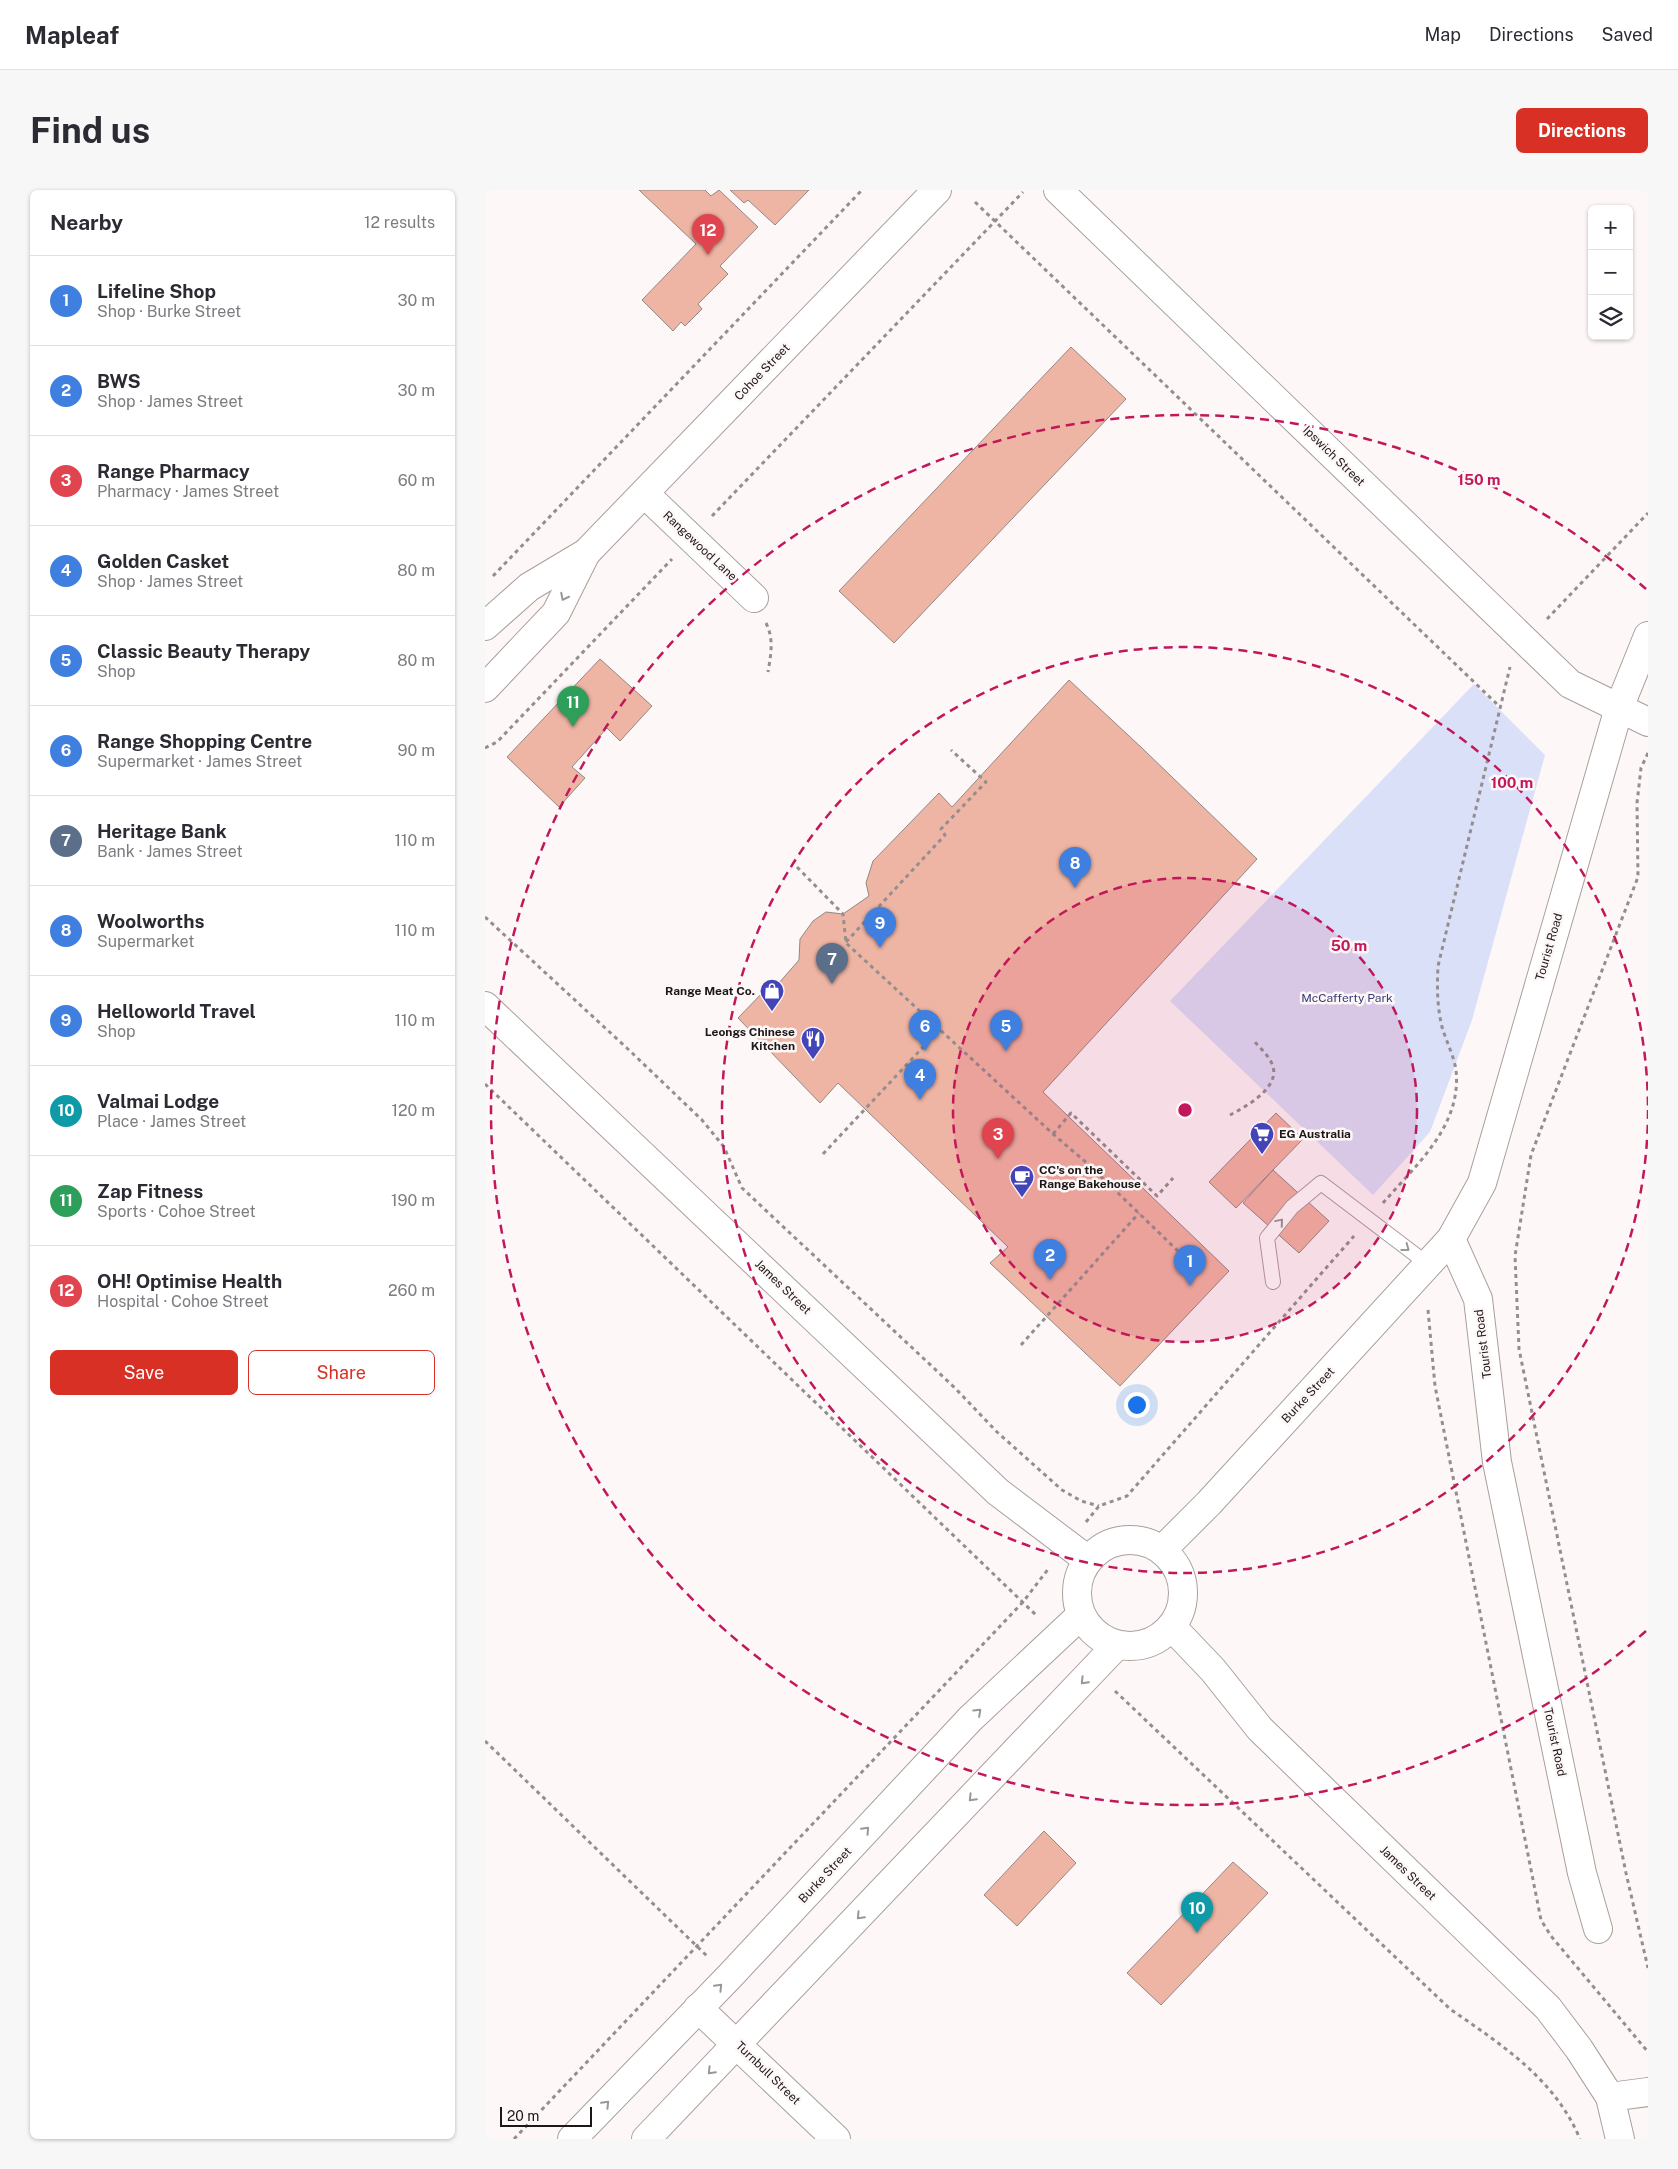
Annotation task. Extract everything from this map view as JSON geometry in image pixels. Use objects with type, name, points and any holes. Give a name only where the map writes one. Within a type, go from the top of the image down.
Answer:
[{"type":"main road","name":"Cohoe Street","points":[[485,688],[556,612],[587,554],[937,190]]},
{"type":"main road","name":"Ipswich Street","points":[[1058,190],[1570,684],[1648,722]]},
{"type":"main road","name":"Rangewood Lane","points":[[645,494],[754,598]]},
{"type":"main road","name":"Cohoe Street","points":[[485,626],[529,587],[587,554]]},
{"type":"main road","name":"Tourist Road","points":[[1598,1929],[1581,1873],[1497,1462],[1478,1299],[1451,1239],[1482,1183],[1619,708],[1648,636]]},
{"type":"main road","name":"James Street","points":[[485,1006],[998,1492],[1087,1560]]},
{"type":"main road","name":"Burke Street","points":[[1162,1550],[1209,1503],[1451,1239]]},
{"type":"main road","points":[[1131,1540],[1147,1542],[1162,1550],[1174,1563],[1181,1579],[1183,1597],[1179,1614],[1172,1628],[1159,1638],[1146,1644],[1132,1646],[1117,1645],[1102,1639],[1090,1628],[1081,1614],[1077,1601],[1080,1573],[1087,1560],[1099,1549],[1114,1542],[1131,1540]]},
{"type":"main road","name":"Burke Street","points":[[572,2139],[729,1977],[970,1719],[1059,1637],[1081,1614]]},
{"type":"main road","name":"James Street","points":[[1172,1628],[1213,1670],[1260,1729],[1547,2008],[1579,2049],[1610,2097]]},
{"type":"main road","points":[[646,2139],[1117,1645]]},
{"type":"main road","name":"Turnbull Street","points":[[698,2008],[836,2139]]},
{"type":"main road","points":[[1620,2139],[1610,2097],[1648,2092]]},
{"type":"lane","points":[[1273,1282],[1267,1238],[1293,1207],[1321,1184],[1429,1265]]},
{"type":"path","points":[[491,578],[862,190]]},
{"type":"path","points":[[706,523],[1023,192]]},
{"type":"path","points":[[975,202],[1501,707]]},
{"type":"path","points":[[1547,620],[1648,514]]},
{"type":"path","points":[[485,748],[497,742],[677,553]]},
{"type":"path","points":[[754,598],[770,631],[772,645],[769,672]]},
{"type":"path","points":[[846,943],[945,835],[941,829],[986,782],[951,750]]},
{"type":"path","points":[[1648,753],[1641,768],[1637,803],[1638,877],[1531,1156],[1515,1256],[1519,1349],[1625,1872],[1648,1968]]},
{"type":"path","points":[[797,867],[843,914],[846,943],[1088,1164],[1181,1254]]},
{"type":"path","points":[[485,917],[702,1120],[724,1147],[742,1188],[948,1381],[997,1432],[1062,1490],[1081,1501],[1099,1506]]},
{"type":"path","points":[[823,1154],[940,1029]]},
{"type":"path","points":[[1230,1115],[1255,1101],[1270,1083],[1273,1076],[1272,1061],[1255,1042]]},
{"type":"path","points":[[485,1084],[1059,1637]]},
{"type":"path","points":[[1053,1134],[1071,1113],[1157,1196],[1173,1178]]},
{"type":"path","points":[[1021,1345],[1139,1213]]},
{"type":"path","points":[[1428,1306],[1435,1386],[1541,1920],[1551,1936],[1648,2052]]},
{"type":"path","points":[[514,2139],[1023,1602]]},
{"type":"path","points":[[1093,1671],[1450,2009],[1506,2048],[1539,2076],[1567,2111],[1580,2139]]},
{"type":"path","points":[[485,1741],[729,1977]]},
{"type":"green space","name":"McCafferty Park","points":[[1474,684],[1545,755],[1472,1020],[1430,1132],[1373,1195],[1170,1001]]},
{"type":"building","points":[[639,190],[705,190],[711,196],[719,190],[758,227],[720,266],[728,274],[698,304],[702,309],[685,326],[681,322],[673,331],[642,300],[696,244]]},
{"type":"building","points":[[730,190],[809,190],[775,225],[748,200],[744,203]]},
{"type":"building","points":[[1071,347],[1126,399],[894,643],[839,591]]},
{"type":"building","points":[[600,659],[652,706],[620,741],[607,728],[572,767],[585,778],[559,807],[507,757]]},
{"type":"building","points":[[1069,680],[1257,859],[1043,1092],[1229,1271],[1120,1386],[990,1263],[1008,1247],[838,1083],[820,1103],[738,1018],[767,988],[771,992],[799,960],[800,939],[813,921],[826,912],[843,914],[869,896],[866,883],[873,861],[939,793],[952,807]]},
{"type":"building","name":"EG Australia","points":[[1276,1113],[1303,1139],[1236,1208],[1209,1182]]},
{"type":"building","points":[[1273,1170],[1329,1221],[1299,1253],[1243,1203]]},
{"type":"building","points":[[1044,1831],[1076,1863],[1017,1926],[984,1895]]},
{"type":"building","points":[[1233,1862],[1268,1893],[1161,2005],[1127,1973]]},
{"type":"place","name":"OH! Optimise Health","points":[[708,255]]},
{"type":"place","name":"Zap Fitness","points":[[573,727]]},
{"type":"place","name":"Woolworths","points":[[1075,888]]},
{"type":"place","name":"Helloworld Travel","points":[[880,948]]},
{"type":"place","name":"Heritage Bank","points":[[832,984]]},
{"type":"place","name":"Range Meat Co.","points":[[772,1012]]},
{"type":"place","name":"Range Shopping Centre","points":[[925,1051]]},
{"type":"place","name":"Classic Beauty Therapy","points":[[1006,1051]]},
{"type":"place","name":"Leongs Chinese Kitchen","points":[[813,1060]]},
{"type":"place","name":"Golden Casket","points":[[920,1100]]},
{"type":"place","name":"EG Australia","points":[[1262,1155]]},
{"type":"place","name":"Range Pharmacy","points":[[998,1159]]},
{"type":"place","name":"CC's on the Range Bakehouse","points":[[1022,1198]]},
{"type":"place","name":"BWS","points":[[1050,1280]]},
{"type":"place","name":"Lifeline Shop","points":[[1190,1286]]},
{"type":"place","name":"Valmai Lodge","points":[[1197,1933]]}]
